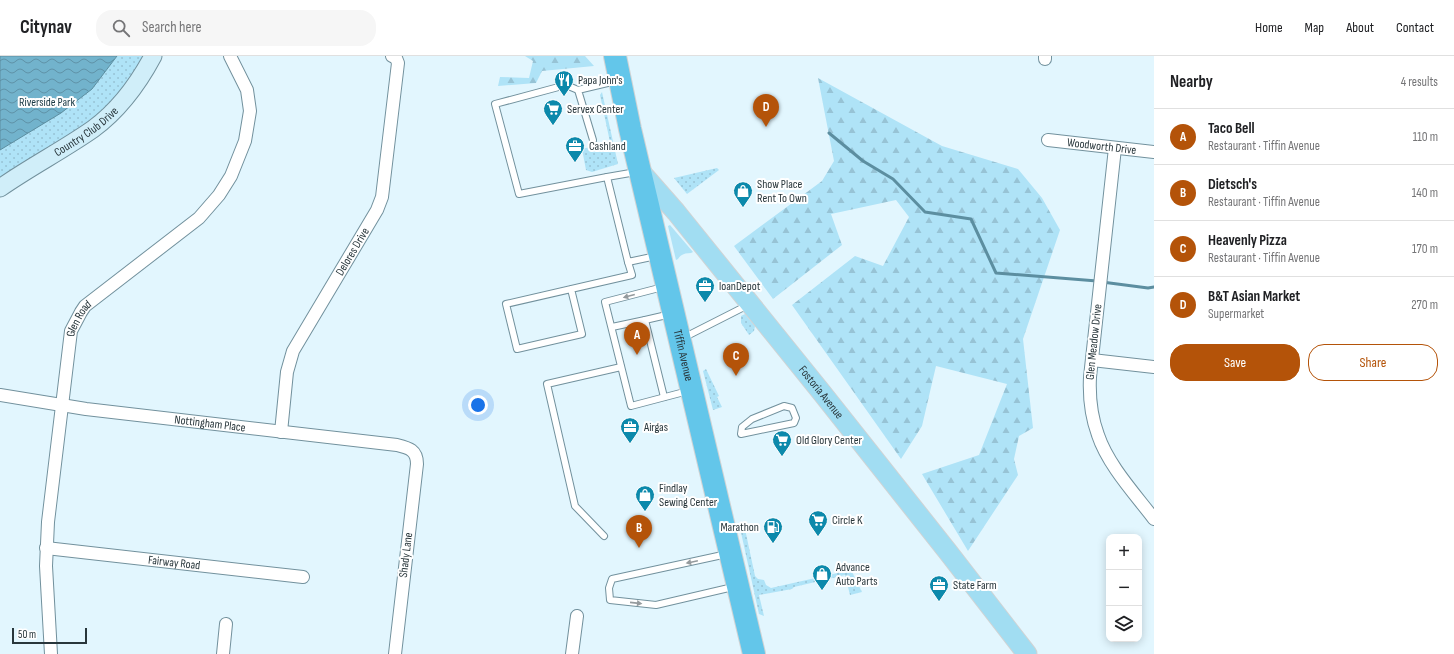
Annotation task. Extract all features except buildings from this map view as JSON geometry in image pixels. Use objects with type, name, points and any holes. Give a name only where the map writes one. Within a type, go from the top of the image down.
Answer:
[{"type":"highway","name":"Tiffin Avenue","points":[[615,56],[640,171],[754,654]]},
{"type":"main road","name":"Fostoria Avenue","points":[[640,171],[676,212],[948,552],[1027,654]]},
{"type":"street","name":"Country Club Drive","points":[[0,188],[97,125],[122,103],[136,85],[153,56]]},
{"type":"street","name":"Glen Road","points":[[51,654],[46,548],[52,477],[69,338],[81,312],[99,296],[199,218],[219,195],[231,176],[245,141],[250,111],[247,90],[230,56]]},
{"type":"street","name":"Delores Drive","points":[[281,432],[287,372],[294,351],[377,210],[382,197],[390,138],[395,60]]},
{"type":"street","name":"Woodworth Drive","points":[[1048,140],[1154,152]]},
{"type":"street","name":"Glen Meadow Drive","points":[[1115,148],[1092,360],[1090,392],[1091,406],[1098,435],[1108,455],[1154,519]]},
{"type":"street","points":[[1092,360],[1154,367]]},
{"type":"street","name":"Nottingham Place","points":[[0,395],[94,410],[397,445],[413,451],[417,457]]},
{"type":"street","name":"Shady Lane","points":[[395,654],[417,457]]},
{"type":"street","name":"Fairway Road","points":[[46,548],[303,577]]},
{"type":"street","points":[[572,654],[577,616]]},
{"type":"street","points":[[223,654],[226,624]]},
{"type":"lane","points":[[620,80],[578,90],[566,84],[495,104],[519,194],[640,171]]},
{"type":"lane","points":[[578,90],[594,140]]},
{"type":"lane","points":[[571,289],[582,334],[517,349],[506,304],[571,289],[632,276],[607,177]]},
{"type":"lane","points":[[628,262],[660,255]]},
{"type":"lane","points":[[667,286],[605,302],[631,406],[692,390]]},
{"type":"lane","points":[[680,340],[749,304]]},
{"type":"lane","points":[[612,327],[674,313]]},
{"type":"lane","points":[[645,320],[664,397]]},
{"type":"lane","points":[[604,536],[575,506],[546,384],[621,367]]},
{"type":"lane","points":[[784,406],[792,408],[796,418],[794,423],[741,434],[742,427],[752,419],[784,406]]},
{"type":"lane","points":[[730,554],[612,579],[609,588],[610,600],[656,605],[738,586]]},
{"type":"green space","name":"Riverside Park","points":[[0,56],[153,56],[121,103],[0,188]]},
{"type":"green space","points":[[525,56],[585,56],[594,66],[542,71],[536,83],[498,86],[500,77],[529,78],[533,61]]},
{"type":"green space","points":[[818,78],[942,146],[1018,169],[1042,198],[1060,230],[1023,339],[1033,428],[1019,436],[1014,459],[1018,475],[968,551],[922,474],[979,455],[1007,384],[936,366],[922,426],[901,459],[792,305],[855,256],[883,266],[909,217],[896,200],[831,214],[842,245],[773,299],[734,246],[822,181],[834,161]]},
{"type":"green space","points":[[602,92],[618,164],[592,172],[586,170],[582,149],[610,142],[600,95]]},
{"type":"green space","points":[[717,168],[719,170],[687,194],[674,178]]},
{"type":"green space","points":[[670,225],[693,252],[684,254],[676,260],[668,226]]},
{"type":"green space","points":[[745,314],[755,326],[754,331],[749,335],[741,323],[741,316]]},
{"type":"green space","points":[[706,369],[719,396],[717,397],[722,407],[713,410],[703,371]]},
{"type":"green space","points":[[740,528],[745,529],[755,576],[758,579],[764,580],[766,585],[771,588],[851,570],[862,592],[850,595],[845,575],[794,587],[792,589],[759,595],[764,616],[759,614]]},
{"type":"water","points":[[0,56],[117,56],[92,89],[61,113],[0,150]]},
{"type":"waterway","points":[[829,133],[863,161],[893,179],[925,212],[971,219],[996,273],[1097,281]]},
{"type":"waterway","points":[[1102,282],[1148,288],[1154,287]]},
{"type":"place","name":"Papa John's","points":[[564,97]]},
{"type":"place","name":"Servex Center","points":[[553,126]]},
{"type":"place","name":"B&T Asian Market","points":[[766,127]]},
{"type":"place","name":"Cashland","points":[[575,163]]},
{"type":"place","name":"Show Place Rent To Own","points":[[743,208]]},
{"type":"place","name":"loanDepot","points":[[705,303]]},
{"type":"place","name":"Taco Bell","points":[[637,355]]},
{"type":"place","name":"Heavenly Pizza","points":[[736,376]]},
{"type":"place","name":"Airgas","points":[[630,444]]},
{"type":"place","name":"Old Glory Center","points":[[782,457]]},
{"type":"place","name":"Findlay Sewing Center","points":[[645,512]]},
{"type":"place","name":"Circle K","points":[[818,537]]},
{"type":"place","name":"Marathon","points":[[773,544]]},
{"type":"place","name":"Dietsch's","points":[[639,548]]},
{"type":"place","name":"Advance Auto Parts","points":[[822,591]]},
{"type":"place","name":"State Farm","points":[[939,602]]}]
